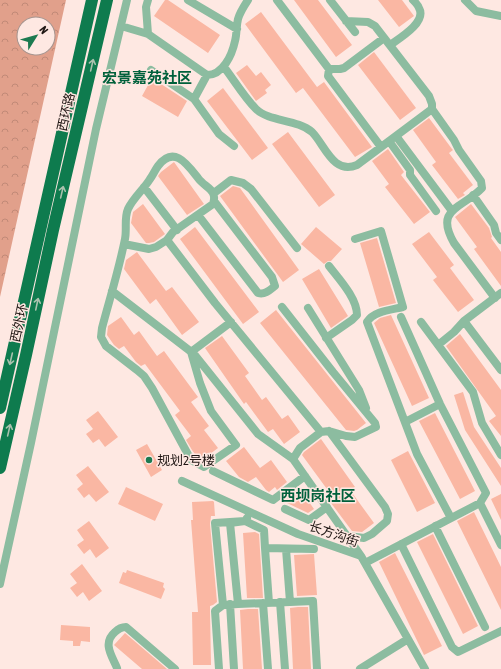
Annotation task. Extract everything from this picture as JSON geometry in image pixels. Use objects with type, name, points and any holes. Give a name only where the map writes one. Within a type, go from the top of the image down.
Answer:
[{"type":"highway","name":"西环路","points":[[47,228],[92,0]]},
{"type":"highway","name":"西环路","points":[[47,228],[107,0]]},
{"type":"highway","name":"西外环","points":[[0,408],[47,228]]},
{"type":"highway","name":"西外环","points":[[0,468],[26,355],[47,228]]},
{"type":"street","points":[[0,584],[31,443],[96,129],[127,0]]},
{"type":"street","points":[[148,0],[146,7],[148,34]]},
{"type":"street","points":[[188,0],[237,29]]},
{"type":"street","points":[[121,26],[148,34],[207,75],[212,75],[224,67],[235,42],[239,15],[248,0]]},
{"type":"street","points":[[277,0],[329,69],[328,76],[381,147]]},
{"type":"street","points":[[330,0],[355,32]]},
{"type":"street","points":[[465,0],[476,11],[501,16]]},
{"type":"street","points":[[390,45],[419,20],[420,13],[417,1]]},
{"type":"street","points":[[346,21],[368,22],[375,26],[429,96],[432,109],[481,180],[482,188],[449,213],[447,219],[449,235],[498,295],[438,345]]},
{"type":"street","points":[[329,69],[344,68],[384,38]]},
{"type":"street","points":[[224,67],[256,109],[266,115],[307,129],[312,133],[331,158],[340,166],[345,168],[357,165],[432,109]]},
{"type":"street","points":[[151,70],[194,99],[219,134],[234,146]]},
{"type":"street","points":[[194,99],[207,75]]},
{"type":"street","points":[[396,136],[452,211]]},
{"type":"street","points":[[389,141],[410,170],[410,175],[436,210]]},
{"type":"street","points":[[191,352],[200,383],[212,410],[236,445],[204,467],[192,460],[144,376],[106,346],[101,337],[124,244],[128,208],[151,179],[157,166],[164,160],[172,157],[179,157],[188,165],[200,181],[210,188],[214,197],[272,277],[276,286],[266,293],[258,293],[198,215]]},
{"type":"street","points":[[124,244],[149,249],[156,247],[213,204],[214,197],[231,180],[243,183],[251,189],[297,248]]},
{"type":"street","points":[[144,187],[177,230]]},
{"type":"street","points":[[473,196],[494,225],[496,233],[501,240]]},
{"type":"street","points":[[355,239],[382,231],[403,307],[375,314],[367,322],[417,454],[451,518]]},
{"type":"street","points":[[167,240],[231,322],[325,432],[385,507],[388,514],[387,520],[372,534],[364,538],[348,536]]},
{"type":"street","points":[[326,338],[357,315],[357,308],[354,300],[329,266]]},
{"type":"street","points":[[112,291],[191,352],[258,434],[293,459],[363,559],[401,544],[480,503],[486,493],[440,404],[400,317]]},
{"type":"street","points":[[282,307],[375,423],[376,427],[355,437],[325,432],[300,448],[293,459]]},
{"type":"street","points":[[308,308],[359,390],[369,416]]},
{"type":"street","points":[[191,352],[231,322]]},
{"type":"street","points":[[421,322],[473,392],[482,423],[501,455]]},
{"type":"street","points":[[464,322],[501,370]]},
{"type":"street","points":[[405,422],[440,404]]},
{"type":"street","points":[[213,471],[273,500],[305,476]]},
{"type":"street","name":"长方沟街","points":[[182,481],[298,534],[363,559],[425,669]]},
{"type":"street","points":[[480,503],[501,545]]},
{"type":"street","points":[[285,509],[309,520],[327,507]]},
{"type":"street","points":[[245,521],[250,512]]},
{"type":"street","points":[[234,669],[230,604],[230,523],[245,521]]},
{"type":"street","points":[[230,604],[215,523],[245,521],[264,530],[268,669]]},
{"type":"street","points":[[435,526],[485,627]]},
{"type":"street","points":[[401,544],[452,647],[458,652],[501,631]]},
{"type":"street","points":[[265,548],[314,549]]},
{"type":"street","points":[[286,549],[290,602]]},
{"type":"street","points":[[219,669],[215,611],[230,604],[280,602],[313,602],[317,669]]},
{"type":"street","points":[[280,602],[285,669]]},
{"type":"street","points":[[117,669],[108,647],[109,640],[117,630],[121,627],[126,627],[175,669]]},
{"type":"street","points":[[360,669],[408,639]]},
{"type":"green space","points":[[0,0],[66,0],[56,45],[56,16],[16,16],[16,56],[54,56],[0,297]]},
{"type":"building","points":[[165,0],[168,0],[220,35],[208,53],[154,16]]},
{"type":"building","points":[[294,0],[318,0],[352,45],[336,57]]},
{"type":"building","points":[[378,0],[402,0],[414,16],[399,27]]},
{"type":"building","points":[[261,12],[317,87],[324,82],[372,147],[355,157],[303,88],[296,93],[245,24]]},
{"type":"building","points":[[374,52],[416,108],[400,120],[358,65]]},
{"type":"building","points":[[247,65],[256,76],[261,72],[271,85],[265,90],[267,93],[256,101],[236,73]]},
{"type":"building","points":[[152,78],[187,101],[178,117],[142,96]]},
{"type":"building","points":[[223,88],[268,148],[252,160],[207,101]]},
{"type":"building","points":[[429,118],[453,150],[449,153],[473,185],[463,193],[465,195],[458,199],[432,165],[436,162],[413,130]]},
{"type":"building","points":[[288,132],[335,195],[319,207],[272,144]]},
{"type":"building","points":[[388,149],[404,172],[401,175],[430,212],[414,224],[385,187],[389,184],[372,161]]},
{"type":"building","points":[[174,162],[204,204],[187,215],[158,176]]},
{"type":"building","points":[[233,186],[240,188],[299,270],[283,282],[220,196]]},
{"type":"building","points":[[143,204],[165,234],[154,242],[146,243],[131,223],[133,212]]},
{"type":"building","points":[[471,204],[489,228],[491,238],[501,252],[501,286],[474,249],[477,247],[455,217]]},
{"type":"building","points":[[195,227],[259,312],[243,324],[180,239]]},
{"type":"building","points":[[316,227],[342,249],[331,261],[324,264],[301,244]]},
{"type":"building","points":[[429,232],[454,265],[450,268],[474,300],[458,312],[433,280],[437,277],[412,244]]},
{"type":"building","points":[[377,238],[396,303],[379,307],[360,243]]},
{"type":"building","points":[[137,252],[166,291],[172,287],[199,322],[182,335],[156,299],[150,304],[124,269],[126,260]]},
{"type":"building","points":[[319,269],[348,316],[331,328],[302,279]]},
{"type":"building","points":[[276,310],[366,423],[357,430],[346,430],[260,323]]},
{"type":"building","points":[[391,315],[429,398],[412,406],[374,323],[380,318]]},
{"type":"building","points":[[121,317],[134,335],[139,331],[157,356],[164,351],[198,397],[191,402],[209,426],[204,430],[218,448],[202,460],[197,457],[186,440],[191,436],[175,415],[180,411],[145,364],[141,366],[136,362],[124,346],[119,349],[107,335],[108,326]]},
{"type":"building","points":[[460,334],[501,390],[501,436],[489,421],[496,416],[446,346]]},
{"type":"building","points":[[222,336],[249,373],[245,376],[262,400],[266,397],[282,419],[288,415],[300,432],[284,444],[273,429],[268,432],[246,402],[244,404],[205,348]]},
{"type":"building","points":[[463,392],[474,427],[501,468],[501,486],[465,430],[454,395]]},
{"type":"building","points":[[98,411],[118,437],[105,447],[99,439],[93,443],[86,434],[93,429],[86,420]]},
{"type":"building","points":[[435,413],[475,491],[460,499],[419,421]]},
{"type":"building","points":[[321,439],[355,487],[350,490],[374,523],[362,532],[352,531],[331,503],[335,500],[302,455]]},
{"type":"building","name":"规划2号楼","points":[[147,444],[162,470],[151,477],[136,450]]},
{"type":"building","points":[[244,447],[260,468],[271,460],[287,482],[277,490],[275,487],[269,492],[256,477],[248,482],[239,477],[226,461]]},
{"type":"building","points":[[408,451],[435,503],[417,512],[391,460]]},
{"type":"building","points":[[88,466],[109,492],[96,502],[89,494],[84,498],[77,489],[83,484],[76,475]]},
{"type":"building","points":[[126,487],[163,504],[155,521],[118,504]]},
{"type":"building","points":[[299,488],[314,509],[308,513],[287,503],[284,499]]},
{"type":"building","points":[[501,494],[501,520],[491,499]]},
{"type":"building","points":[[213,501],[215,516],[211,516],[210,524],[217,602],[210,606],[211,665],[193,665],[192,612],[198,612],[191,520],[193,520],[192,502]]},
{"type":"building","points":[[474,512],[501,567],[501,610],[457,521]]},
{"type":"building","points":[[89,521],[109,548],[96,558],[90,549],[84,554],[77,545],[84,540],[77,530]]},
{"type":"building","points":[[255,532],[259,534],[263,598],[247,598],[243,533]]},
{"type":"building","points":[[433,534],[478,626],[463,634],[417,542]]},
{"type":"building","points":[[395,553],[442,646],[424,655],[379,562]]},
{"type":"building","points":[[314,554],[317,595],[297,596],[294,555]]},
{"type":"building","points":[[82,564],[102,591],[89,601],[83,592],[77,597],[70,588],[77,583],[70,574]]},
{"type":"building","points":[[127,570],[164,583],[163,587],[165,589],[161,599],[119,583],[123,572],[126,573]]},
{"type":"building","points":[[308,607],[311,669],[293,669],[290,608]]},
{"type":"building","points":[[258,609],[262,669],[243,669],[240,610]]},
{"type":"building","points":[[61,625],[90,627],[90,642],[81,641],[80,646],[73,646],[73,641],[60,640]]},
{"type":"building","points":[[125,633],[167,669],[142,669],[114,645]]},
{"type":"place","name":"规划2号楼","points":[[149,460]]},
{"type":"district","name":"宏景嘉苑社区","points":[[147,77]]},
{"type":"district","name":"西坝岗社区","points":[[318,495]]}]
